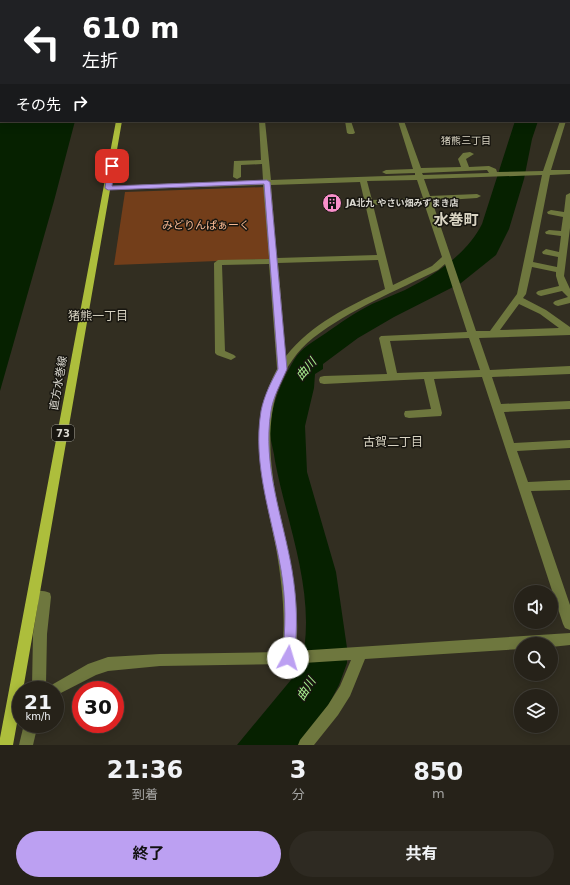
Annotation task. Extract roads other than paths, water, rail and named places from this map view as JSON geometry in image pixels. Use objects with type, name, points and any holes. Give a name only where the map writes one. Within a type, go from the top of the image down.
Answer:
[{"type":"main road","name":"直方水巻線","points":[[6,745],[119,122]]},
{"type":"street","points":[[262,122],[282,369]]},
{"type":"street","points":[[348,122],[351,133]]},
{"type":"street","points":[[401,122],[570,624]]},
{"type":"street","points":[[495,333],[495,330],[520,294],[528,264],[546,174],[563,122]]},
{"type":"street","points":[[466,169],[462,159],[466,155],[470,154]]},
{"type":"street","points":[[237,177],[237,163],[265,162]]},
{"type":"street","points":[[220,178],[363,179],[489,168],[493,171],[494,175]]},
{"type":"street","points":[[108,188],[267,179],[419,174],[494,175],[570,172]]},
{"type":"street","points":[[363,179],[390,291]]},
{"type":"street","points":[[544,283],[545,292],[567,291],[560,276],[570,195]]},
{"type":"street","points":[[368,203],[477,196]]},
{"type":"street","points":[[551,212],[568,210]]},
{"type":"street","points":[[549,232],[565,234]]},
{"type":"street","points":[[546,252],[563,255]]},
{"type":"street","points":[[231,357],[220,353],[218,264],[382,257]]},
{"type":"street","points":[[288,658],[292,627],[291,603],[286,569],[270,501],[264,451],[263,432],[270,395],[282,369],[295,350],[310,336],[344,313],[435,268],[447,259]]},
{"type":"street","points":[[528,264],[561,270]]},
{"type":"street","points":[[517,299],[543,312],[570,331]]},
{"type":"street","points":[[558,303],[570,300]]},
{"type":"street","points":[[394,377],[384,338],[570,331]]},
{"type":"street","points":[[324,380],[570,370]]},
{"type":"street","points":[[409,414],[437,413],[428,375]]},
{"type":"street","points":[[498,408],[570,405]]},
{"type":"street","points":[[510,447],[570,444]]},
{"type":"street","points":[[524,487],[570,485]]},
{"type":"street","points":[[34,597],[45,597],[40,634],[39,681]]},
{"type":"street","points":[[64,684],[93,668],[108,664],[160,660],[288,658],[570,639]]},
{"type":"street","points":[[305,745],[333,710],[345,691],[356,653]]},
{"type":"street","points":[[26,745],[29,733]]},
{"type":"water","points":[[0,122],[75,122],[54,201],[0,391]]},
{"type":"water","name":"曲川","points":[[515,122],[538,122],[532,139],[524,179],[509,229],[496,255],[461,283],[394,317],[358,338],[323,364],[323,369],[315,374],[314,388],[305,426],[307,472],[336,572],[347,648],[347,663],[339,685],[329,704],[298,745],[237,745],[300,669],[305,643],[306,617],[300,565],[270,434],[270,425],[274,405],[285,377],[294,360],[308,345],[360,310],[428,278],[449,263],[468,245],[482,224]]},
{"type":"place","name":"JA北九 やさい畑みずまき店","points":[[332,203]]},
{"type":"district","name":"猪熊三丁目","points":[[466,140]]},
{"type":"district","name":"水巻町","points":[[456,220]]},
{"type":"district","name":"猪熊一丁目","points":[[98,316]]},
{"type":"district","name":"古賀二丁目","points":[[393,442]]},
{"type":"park label","name":"みどりんぱぁーく","points":[[206,225]]}]
